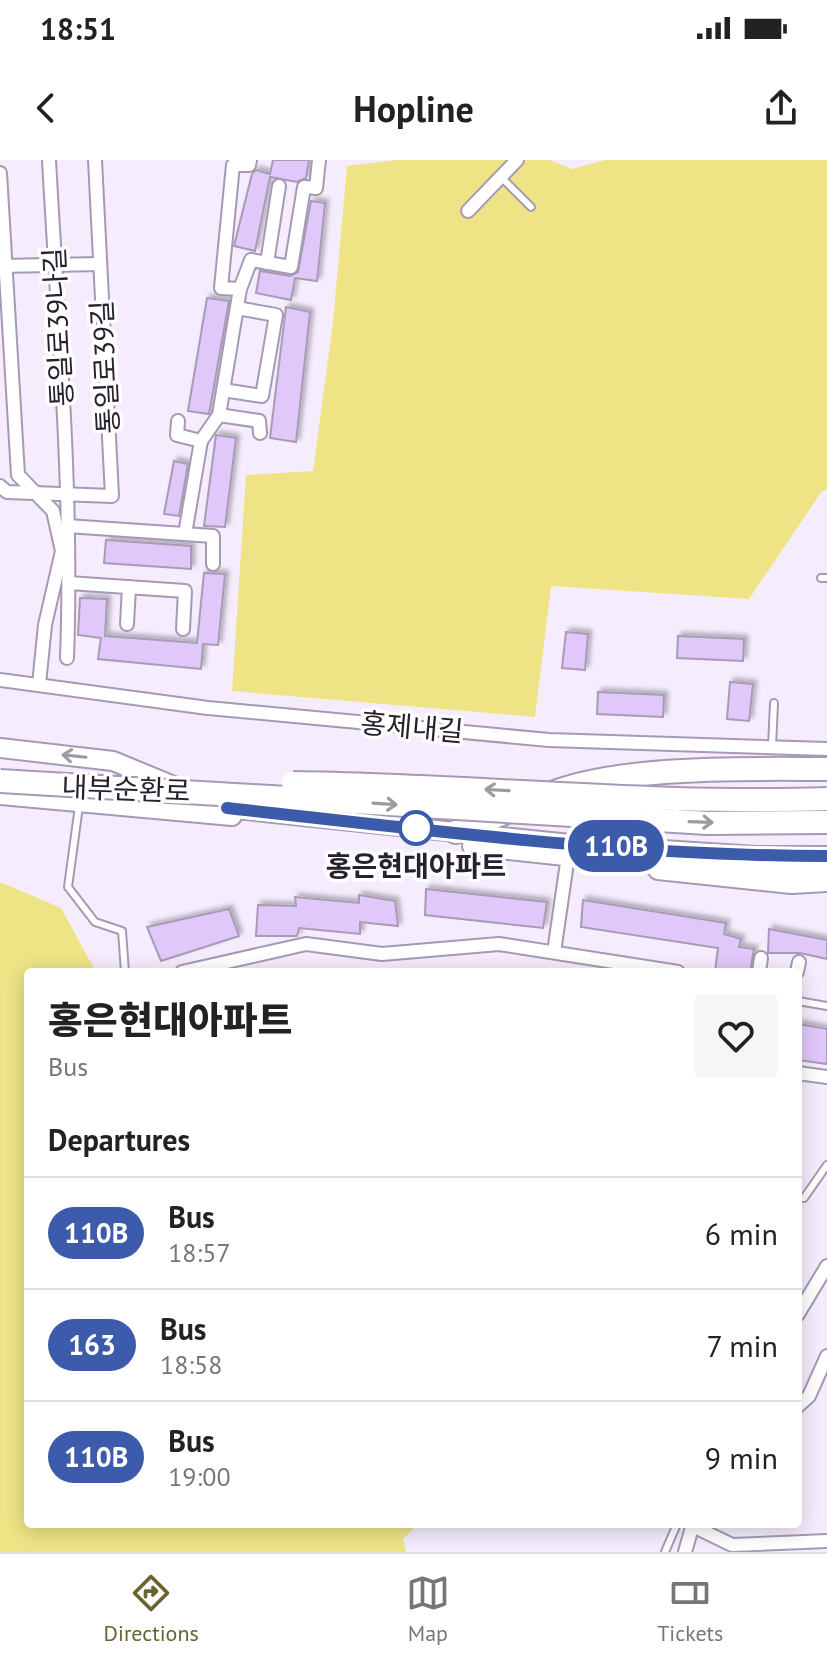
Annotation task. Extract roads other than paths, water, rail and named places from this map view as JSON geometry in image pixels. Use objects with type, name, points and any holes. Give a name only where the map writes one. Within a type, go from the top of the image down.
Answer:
[{"type":"highway","name":"내부순환로","points":[[0,766],[233,782],[401,784],[732,802],[827,799]]},
{"type":"highway","points":[[456,832],[578,782],[729,769],[827,769]]},
{"type":"highway","name":"내부순환로","points":[[0,781],[71,788],[242,793],[708,823],[827,822]]},
{"type":"highway","points":[[610,860],[827,870]]},
{"type":"main road","points":[[0,748],[113,761],[227,808],[456,832],[569,851],[682,875],[791,884],[827,882]]},
{"type":"main road","points":[[0,795],[569,851],[827,856]]},
{"type":"street","name":"통일로39나길","points":[[49,160],[67,520],[67,658]]},
{"type":"street","name":"통일로39길","points":[[0,486],[7,492],[112,496],[95,160]]},
{"type":"street","points":[[240,289],[221,288],[233,165],[249,165],[250,160]]},
{"type":"street","points":[[185,534],[201,441],[219,415],[240,289],[251,260],[291,267],[304,187],[316,188],[319,160]]},
{"type":"street","points":[[468,211],[517,160]]},
{"type":"street","points":[[0,173],[3,266],[18,475],[53,511],[67,520],[213,536],[213,564]]},
{"type":"street","points":[[267,263],[279,186]]},
{"type":"street","points":[[3,266],[100,264]]},
{"type":"street","points":[[223,390],[262,396],[276,315],[237,308]]},
{"type":"street","points":[[219,415],[259,421],[260,433]]},
{"type":"street","points":[[178,421],[177,435],[201,441]]},
{"type":"street","points":[[39,684],[45,625],[62,551],[53,511]]},
{"type":"street","points":[[69,583],[185,591],[183,629]]},
{"type":"street","points":[[127,624],[129,587]]},
{"type":"street","name":"홍제내길","points":[[0,680],[208,708],[549,740],[827,749]]},
{"type":"street","points":[[554,952],[569,851]]},
{"type":"street","points":[[200,968],[306,944],[382,954],[499,944],[653,968]]},
{"type":"street","points":[[760,968],[761,958]]},
{"type":"street","points":[[802,1074],[827,1077]]},
{"type":"street","points":[[802,1307],[827,1266]]},
{"type":"street","points":[[802,1402],[809,1396],[826,1358]]},
{"type":"street","points":[[685,1552],[692,1528]]},
{"type":"street","points":[[699,1528],[732,1545],[827,1541]]},
{"type":"lane","points":[[501,177],[531,207]]},
{"type":"lane","points":[[772,747],[774,703]]},
{"type":"lane","points":[[79,802],[68,887],[95,922],[122,931],[125,968]]},
{"type":"lane","points":[[802,1002],[827,1006]]},
{"type":"lane","points":[[804,1198],[827,1165]]},
{"type":"lane","points":[[665,1552],[675,1528]]},
{"type":"place","name":"홍은현대아파트","points":[[416,828]]}]
